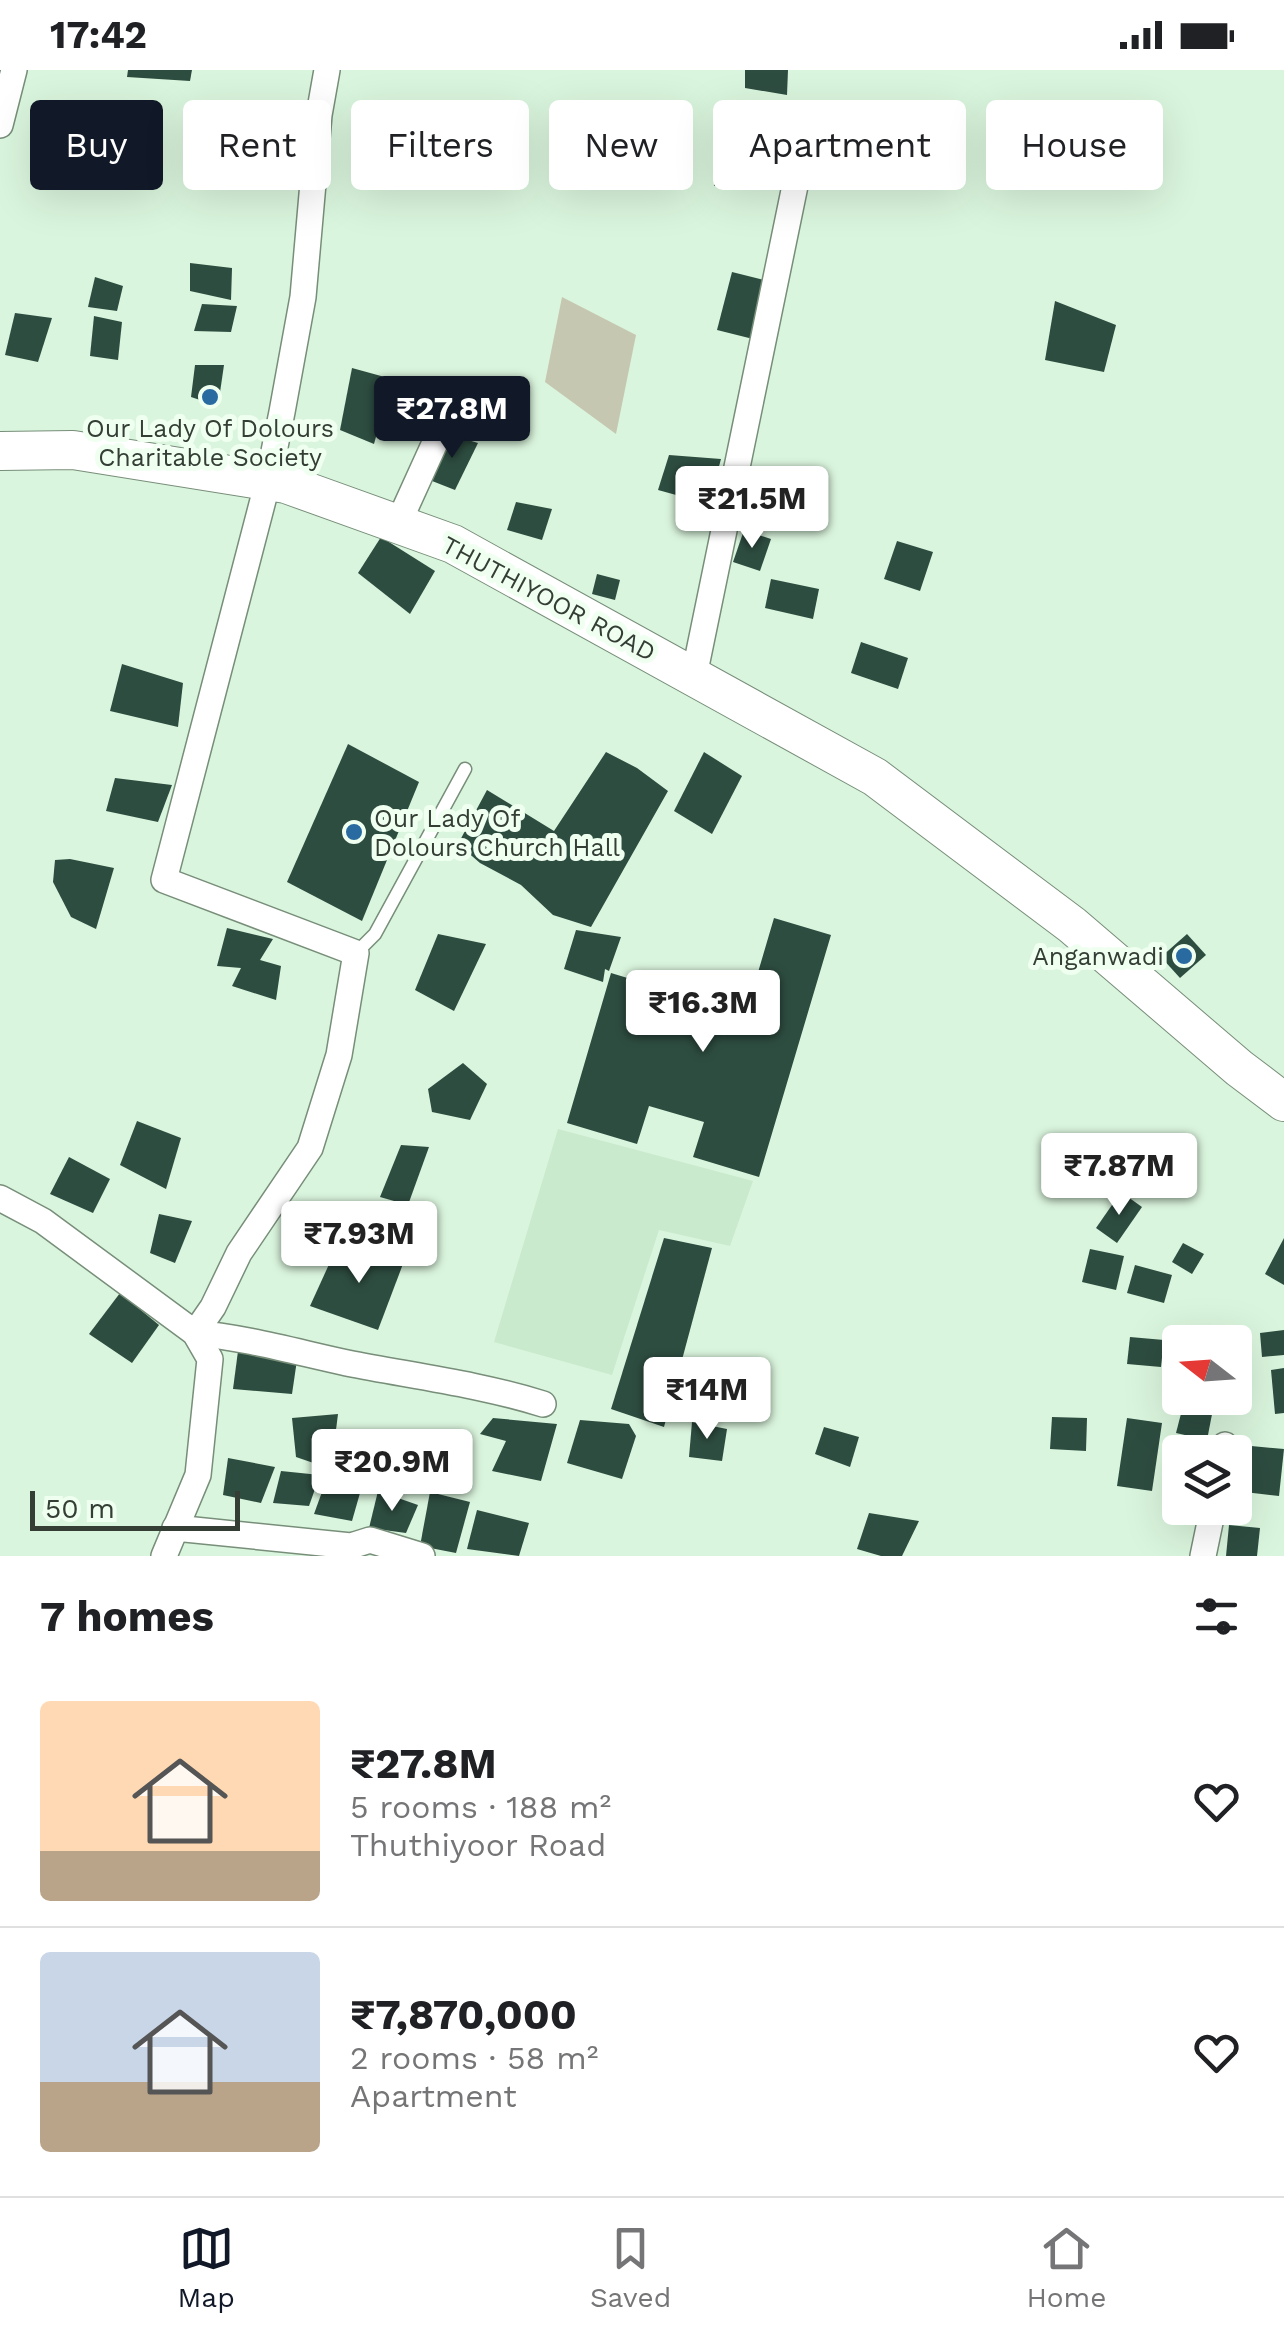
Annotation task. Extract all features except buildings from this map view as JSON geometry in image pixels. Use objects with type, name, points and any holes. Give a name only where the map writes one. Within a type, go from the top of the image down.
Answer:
[{"type":"main road","name":"THUTHIYOOR ROAD","points":[[0,451],[74,450],[286,484],[453,544],[875,777],[1072,925],[1284,1102]]},
{"type":"street","points":[[0,125],[14,70]]},
{"type":"street","points":[[195,1333],[240,1254],[310,1148],[339,1055],[356,952],[164,880],[268,481],[303,297],[326,70]]},
{"type":"street","points":[[694,676],[794,190]]},
{"type":"street","points":[[398,524],[448,414]]},
{"type":"street","points":[[0,1198],[43,1221],[195,1333],[210,1358],[198,1476],[164,1556]]},
{"type":"street","points":[[195,1333],[497,1390],[543,1404]]},
{"type":"street","points":[[1203,1556],[1209,1525]]},
{"type":"street","points":[[176,1528],[351,1546],[370,1540],[422,1556]]},
{"type":"lane","points":[[356,952],[376,934],[465,769]]},
{"type":"shaded area","points":[[562,297],[636,335],[616,434],[545,382]]},
{"type":"shaded area","points":[[558,1129],[753,1181],[730,1246],[659,1230],[612,1375],[494,1342]]},
{"type":"place","name":"Our Lady Of Dolours Charitable Society","points":[[210,397]]},
{"type":"place","name":"Our Lady Of Dolours Church Hall","points":[[354,832]]},
{"type":"place","name":"Anganwadi","points":[[1184,956]]}]
